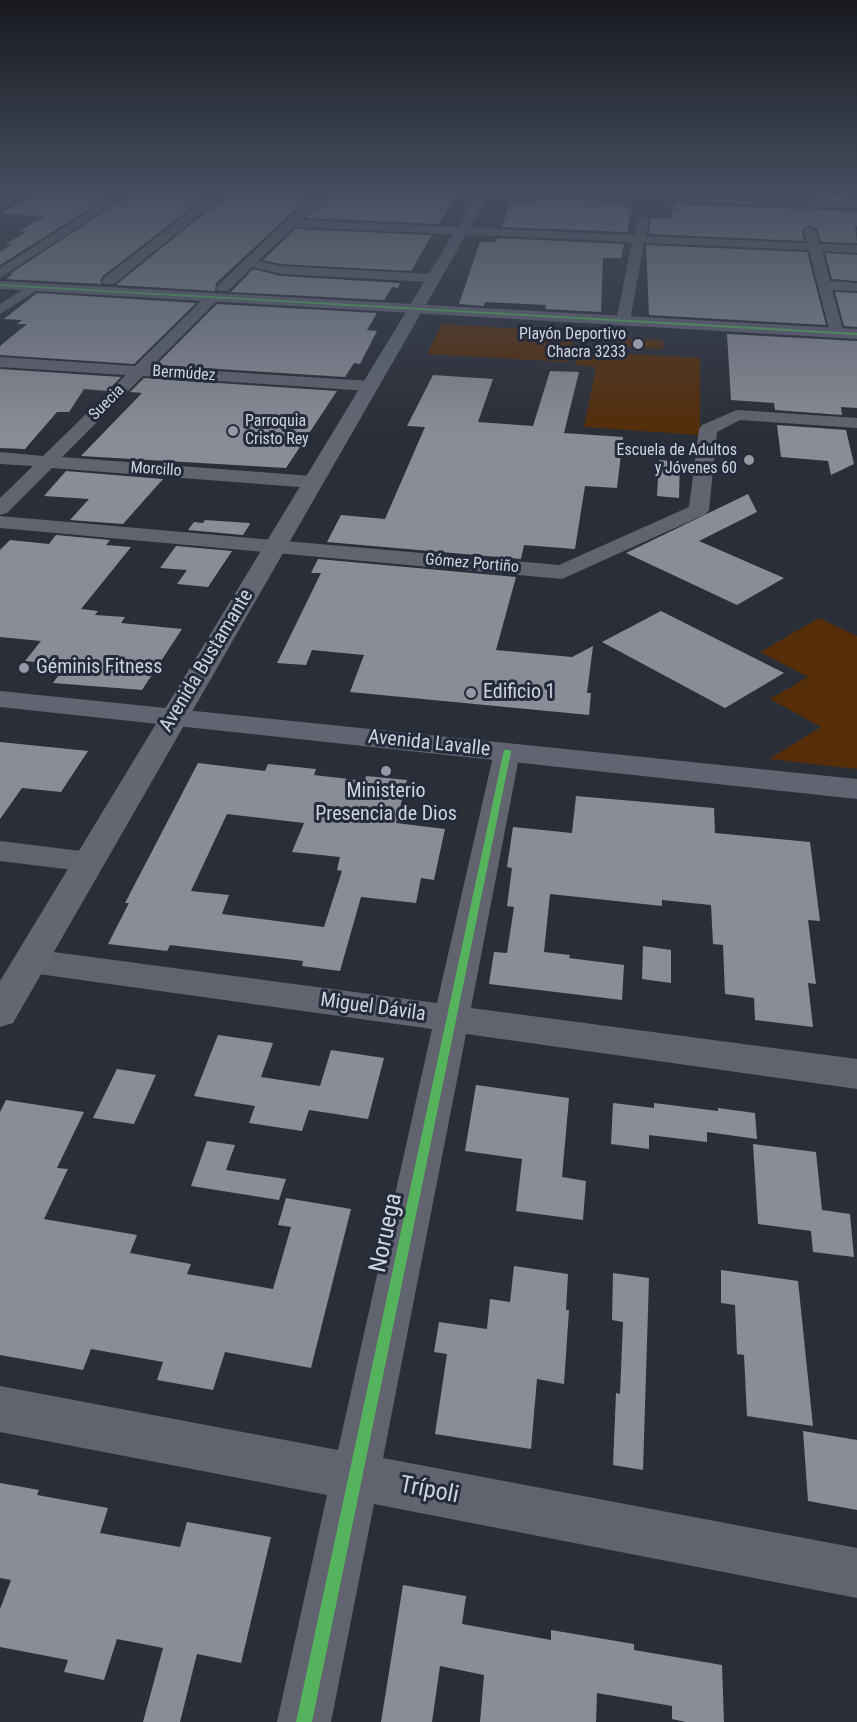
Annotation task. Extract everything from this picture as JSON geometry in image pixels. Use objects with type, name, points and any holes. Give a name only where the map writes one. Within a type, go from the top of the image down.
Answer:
[{"type":"main road","name":"Avenida Bustamante","points":[[0,1014],[435,273]]},
{"type":"main road","points":[[0,285],[218,293],[414,309],[857,334]]},
{"type":"main road","name":"Avenida Lavalle","points":[[0,699],[857,789]]},
{"type":"street","points":[[109,281],[119,273]]},
{"type":"street","name":"Suecia","points":[[0,509],[239,273]]},
{"type":"street","points":[[344,273],[432,278]]},
{"type":"street","points":[[623,321],[632,273]]},
{"type":"street","points":[[821,273],[837,333]]},
{"type":"street","points":[[824,285],[857,287]]},
{"type":"street","points":[[0,310],[33,287]]},
{"type":"street","name":"Bermúdez","points":[[0,362],[369,386]]},
{"type":"street","name":"Gómez Portiño","points":[[0,522],[562,572],[699,510],[708,429],[737,415],[857,423]]},
{"type":"street","name":"Morcillo","points":[[0,459],[312,483]]},
{"type":"street","name":"Noruega","points":[[304,1722],[507,752]]},
{"type":"street","points":[[0,851],[89,862]]},
{"type":"street","name":"Miguel Dávila","points":[[31,961],[857,1074]]},
{"type":"street","name":"Trípoli","points":[[0,1409],[857,1573]]},
{"type":"shaded area","points":[[442,324],[575,332],[569,362],[427,354]]},
{"type":"shaded area","name":"Playón Deportivo Chacra 3233","points":[[612,338],[663,340],[663,349],[612,347]]},
{"type":"shaded area","points":[[578,351],[700,358],[700,435],[584,427],[596,367],[575,365]]},
{"type":"shaded area","points":[[819,618],[857,636],[857,769],[769,759],[821,727],[770,699],[808,677],[760,652]]},
{"type":"building","points":[[106,273],[100,280],[102,284],[6,279],[13,274],[10,274]]},
{"type":"building","points":[[130,273],[226,273],[216,283],[215,291],[116,285]]},
{"type":"building","points":[[249,273],[400,283],[398,288],[392,287],[384,300],[231,292]]},
{"type":"building","points":[[469,273],[602,273],[601,312],[545,309],[546,305],[485,302],[484,306],[459,304]]},
{"type":"building","points":[[647,273],[813,273],[826,325],[649,315]]},
{"type":"building","points":[[830,273],[857,273],[857,281],[832,279]]},
{"type":"building","points":[[835,292],[857,293],[857,327],[844,326]]},
{"type":"building","points":[[37,293],[196,303],[134,364],[0,355],[0,346],[27,324],[17,324],[22,320],[4,319]]},
{"type":"building","points":[[217,304],[377,313],[367,330],[377,331],[360,364],[354,363],[345,377],[156,365]]},
{"type":"building","points":[[727,334],[857,341],[857,408],[841,407],[842,415],[775,410],[774,403],[731,400]]},
{"type":"building","points":[[0,369],[121,377],[107,391],[84,389],[69,412],[57,412],[25,449],[0,448]]},
{"type":"building","points":[[550,371],[579,372],[564,433],[623,437],[617,488],[585,486],[575,549],[524,545],[521,559],[327,542],[341,515],[385,519],[425,427],[407,426],[433,375],[493,379],[478,422],[533,426]]},
{"type":"building","points":[[144,378],[337,391],[286,468],[81,456],[142,393],[130,392]]},
{"type":"building","points":[[777,425],[846,430],[854,464],[831,475],[828,461],[781,457]]},
{"type":"building","points":[[659,460],[680,462],[679,498],[657,496]]},
{"type":"building","points":[[66,471],[163,479],[123,524],[70,520],[89,499],[44,496]]},
{"type":"building","points":[[748,494],[757,512],[699,541],[784,578],[737,605],[626,553]]},
{"type":"building","points":[[205,520],[250,524],[243,535],[188,530],[194,522],[203,523]]},
{"type":"building","points":[[56,535],[110,540],[106,545],[131,547],[81,609],[98,611],[95,615],[125,617],[121,623],[182,629],[142,690],[53,683],[66,665],[25,661],[41,641],[0,637],[0,550],[10,540],[49,544]]},
{"type":"building","points":[[176,546],[232,551],[208,587],[177,584],[187,570],[160,568]]},
{"type":"building","points":[[318,559],[516,577],[496,650],[572,657],[593,646],[587,693],[591,693],[589,715],[350,692],[364,655],[312,650],[306,665],[277,663],[321,573],[311,573]]},
{"type":"building","points":[[661,611],[784,673],[725,708],[602,642]]},
{"type":"building","points":[[0,742],[88,751],[61,792],[22,788],[0,819]]},
{"type":"building","points":[[198,763],[265,771],[268,764],[316,769],[314,775],[365,781],[366,776],[407,780],[396,823],[445,829],[434,880],[421,878],[416,903],[361,897],[340,971],[302,966],[303,961],[170,945],[167,951],[108,944],[129,903],[125,903]],"holes":[[[227,814],[304,823],[292,852],[340,857],[337,870],[342,871],[324,927],[222,914],[229,895],[191,891]]]},
{"type":"building","points":[[576,796],[714,808],[715,833],[810,842],[820,921],[808,920],[816,984],[808,983],[813,1027],[755,1020],[754,998],[725,994],[723,945],[713,944],[711,905],[662,900],[662,906],[550,894],[544,952],[570,955],[569,958],[624,965],[622,1000],[489,984],[494,952],[507,953],[514,907],[507,906],[512,868],[507,867],[513,827],[572,833]]},
{"type":"building","points":[[643,946],[671,950],[671,983],[642,979]]},
{"type":"building","points":[[218,1035],[273,1043],[261,1077],[320,1086],[331,1050],[384,1058],[368,1119],[309,1110],[302,1131],[249,1123],[255,1106],[194,1096]]},
{"type":"building","points":[[117,1069],[156,1075],[134,1124],[93,1118]]},
{"type":"building","points":[[476,1085],[569,1098],[562,1177],[586,1181],[583,1220],[516,1211],[522,1159],[465,1151]]},
{"type":"building","points":[[6,1100],[84,1112],[57,1168],[68,1169],[44,1219],[137,1235],[130,1253],[191,1264],[187,1274],[273,1289],[291,1227],[278,1225],[286,1198],[351,1209],[311,1368],[225,1352],[213,1390],[157,1380],[163,1362],[91,1349],[83,1370],[0,1355],[0,1112]]},
{"type":"building","points":[[613,1103],[654,1108],[654,1103],[755,1113],[757,1139],[707,1132],[707,1142],[649,1135],[649,1149],[611,1144]]},
{"type":"building","points":[[207,1141],[235,1145],[226,1170],[286,1179],[279,1200],[191,1186]]},
{"type":"building","points":[[753,1144],[816,1152],[822,1210],[850,1214],[854,1257],[813,1252],[811,1231],[758,1224]]},
{"type":"building","points":[[514,1266],[568,1274],[566,1310],[569,1310],[564,1384],[537,1379],[531,1449],[435,1434],[447,1354],[434,1352],[439,1322],[487,1329],[490,1299],[510,1302]]},
{"type":"building","points":[[721,1270],[798,1281],[813,1426],[747,1416],[744,1355],[737,1354],[735,1305],[721,1303]]},
{"type":"building","points":[[613,1273],[649,1278],[643,1470],[613,1465],[616,1393],[620,1394],[623,1322],[612,1320]]},
{"type":"building","points":[[803,1431],[857,1440],[857,1510],[808,1501]]},
{"type":"building","points":[[0,1483],[39,1490],[37,1495],[108,1508],[100,1533],[180,1547],[187,1522],[271,1537],[241,1663],[197,1654],[180,1722],[143,1722],[163,1648],[117,1639],[104,1680],[64,1672],[68,1660],[0,1647],[0,1609],[11,1580],[0,1578]]},
{"type":"building","points":[[403,1585],[466,1596],[462,1624],[551,1640],[551,1630],[634,1644],[634,1650],[722,1665],[724,1722],[686,1722],[672,1719],[672,1706],[597,1693],[596,1722],[480,1722],[484,1675],[440,1666],[432,1722],[381,1722]]},
{"type":"cycle path","points":[[0,285],[857,334]]},
{"type":"cycle path","points":[[304,1722],[507,752]]},
{"type":"place","name":"Playón Deportivo Chacra 3233","points":[[638,344]]},
{"type":"place","name":"Parroquia Cristo Rey","points":[[233,431]]},
{"type":"place","name":"Escuela de Adultos y Jóvenes 60","points":[[749,460]]},
{"type":"place","name":"Géminis Fitness","points":[[24,668]]},
{"type":"place","name":"Edificio 1","points":[[471,693]]},
{"type":"place","name":"Ministerio Presencia de Dios","points":[[386,771]]}]
